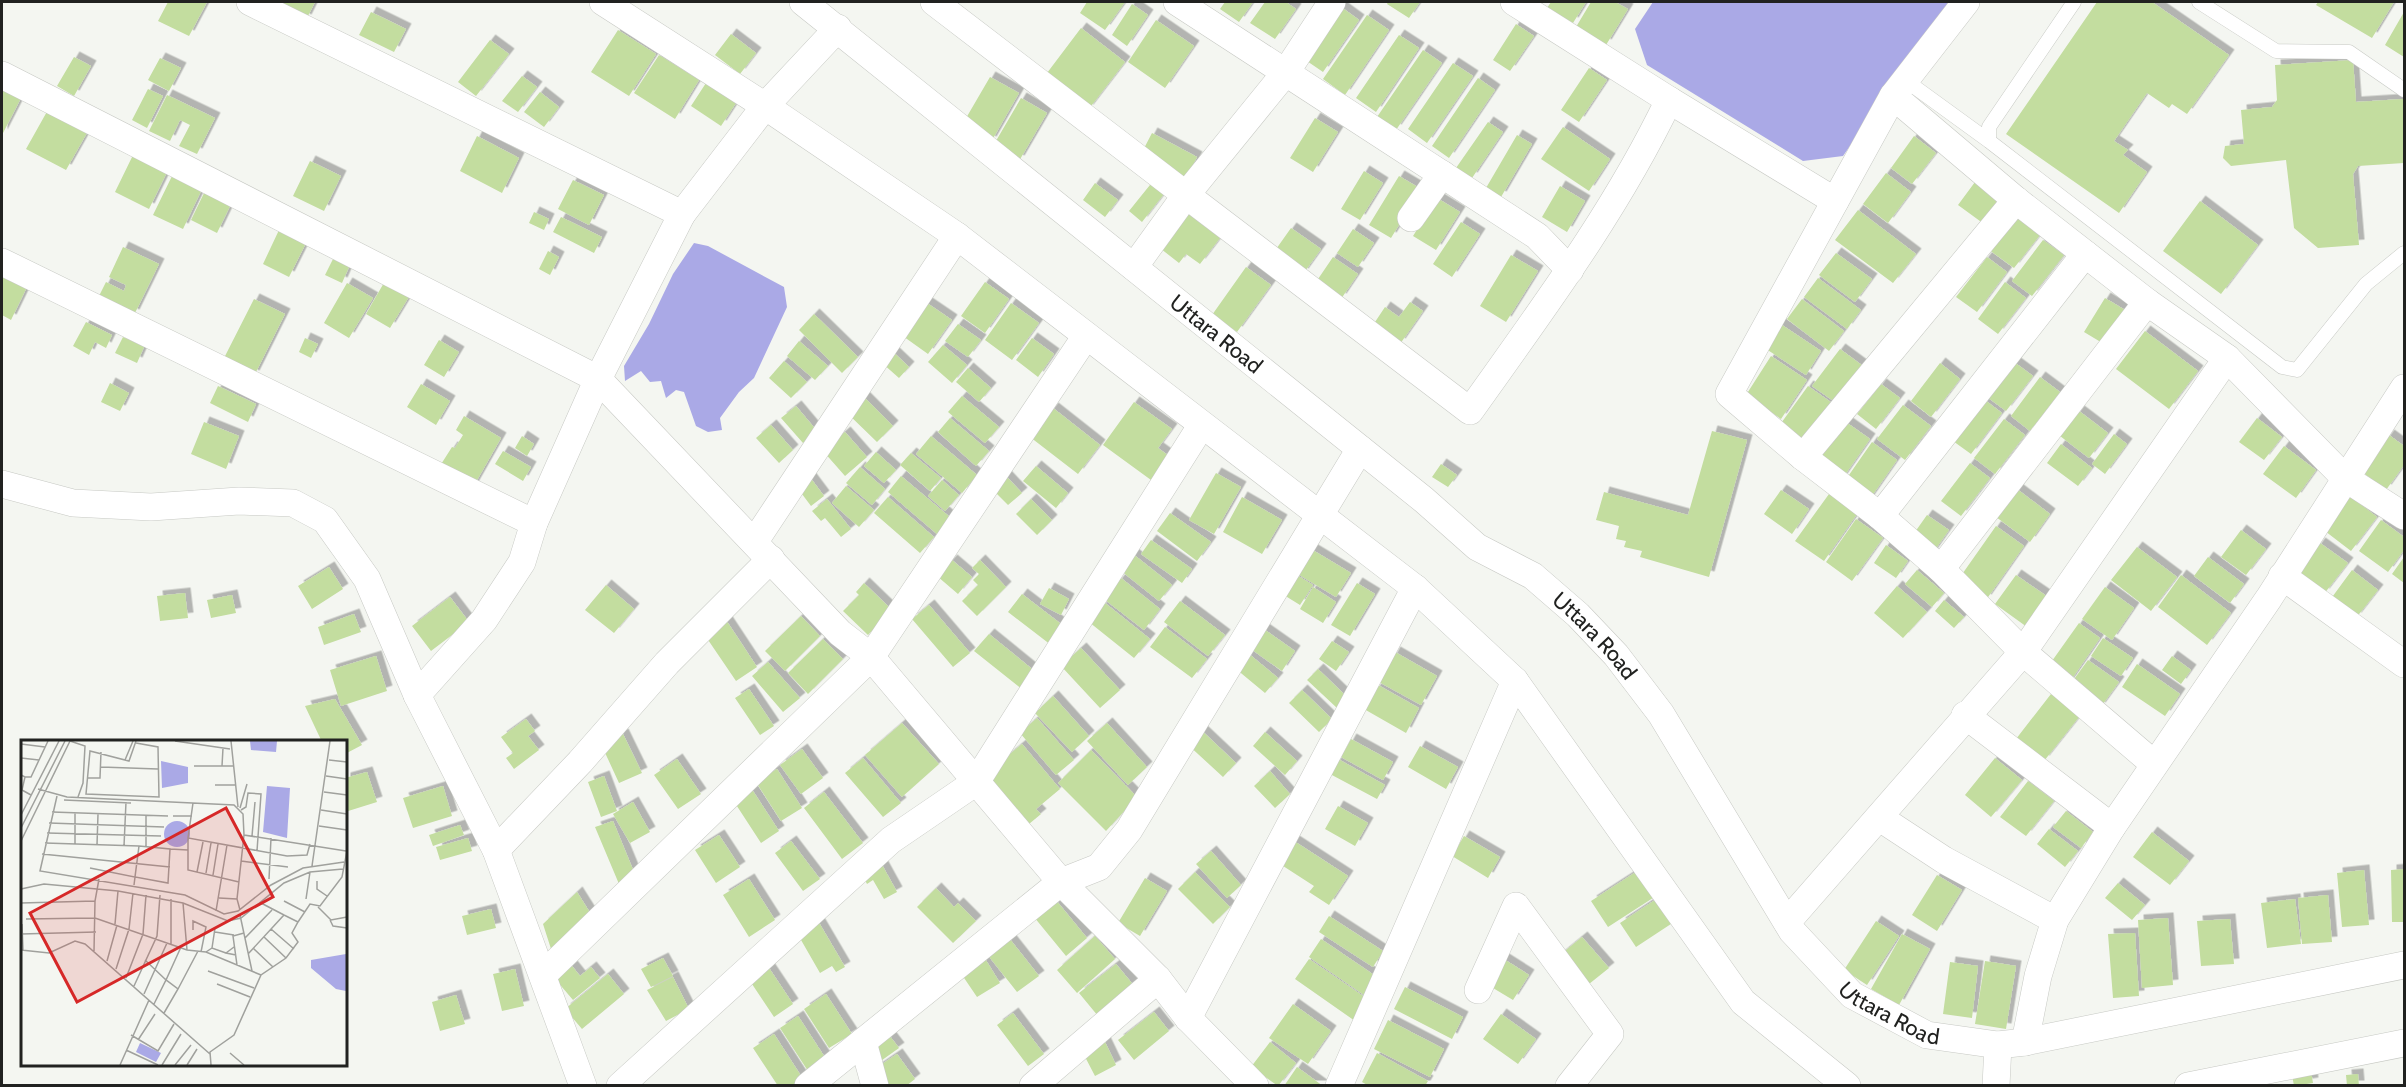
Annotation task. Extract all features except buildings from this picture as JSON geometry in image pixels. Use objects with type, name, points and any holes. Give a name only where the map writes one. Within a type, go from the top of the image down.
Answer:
[{"type":"street","points":[[250,2],[682,214]]},
{"type":"street","points":[[603,2],[765,106],[957,236],[1414,588],[1515,681],[1743,1002],[1847,1086]]},
{"type":"street","name":"Uttara Road","points":[[803,2],[831,35],[1134,267],[1360,449],[1477,547],[1533,576],[1578,615],[1616,655],[1661,714],[1787,922],[1852,995],[1927,1035],[1998,1045],[2025,1042],[2404,965]]},
{"type":"street","points":[[934,2],[1470,411],[1570,270],[1648,145],[1669,100]]},
{"type":"street","points":[[1177,2],[1538,236],[1570,270]]},
{"type":"street","points":[[1134,267],[1186,195],[1286,72],[1332,2]]},
{"type":"street","points":[[1514,2],[1835,201]]},
{"type":"street","points":[[1966,2],[1899,88],[1729,394],[1803,457],[1880,516],[1941,569],[2023,652],[2154,764]]},
{"type":"street","points":[[417,695],[484,620],[522,562],[534,523],[598,379],[682,214],[765,106],[831,35]]},
{"type":"street","points":[[2,75],[598,379],[840,633],[871,657],[1061,882],[1158,979],[1188,1018],[1255,1086]]},
{"type":"street","points":[[1899,88],[2016,200],[2147,302],[2227,358],[2345,478],[2404,516]]},
{"type":"street","points":[[1411,218],[1442,174]]},
{"type":"street","points":[[1803,457],[2016,200]]},
{"type":"street","points":[[496,850],[580,762],[763,550],[957,236]]},
{"type":"street","points":[[1880,516],[2085,254]]},
{"type":"street","points":[[2,262],[534,523]]},
{"type":"street","points":[[1941,569],[2147,302]]},
{"type":"street","points":[[544,974],[871,657],[1086,336]]},
{"type":"street","points":[[1787,922],[1880,818],[1965,715],[2023,652],[2227,358]]},
{"type":"street","points":[[2025,1042],[2038,976],[2055,920],[2112,827],[2282,576],[2404,388]]},
{"type":"street","points":[[620,1086],[891,840],[976,782],[1201,426]]},
{"type":"street","points":[[808,1086],[1061,882],[1099,867],[1129,830],[1360,449]]},
{"type":"street","points":[[2,484],[73,503],[151,507],[239,501],[292,503],[325,520],[367,579],[417,695],[496,850],[544,974],[583,1086]]},
{"type":"street","points":[[2282,576],[2404,664]]},
{"type":"street","points":[[1188,1018],[1414,588]]},
{"type":"street","points":[[1339,1086],[1515,681]]},
{"type":"street","points":[[1965,715],[2112,827]]},
{"type":"street","points":[[1880,818],[1944,860],[2055,920]]},
{"type":"street","points":[[1478,990],[1516,906],[1610,1034],[1569,1086]]},
{"type":"street","points":[[1033,1086],[1158,979]]},
{"type":"street","points":[[863,1042],[875,1086]]},
{"type":"street","points":[[2188,1086],[2260,1079],[2404,1043]]},
{"type":"street","points":[[1996,1086],[1998,1045]]},
{"type":"lane","points":[[1989,141],[1989,128],[2074,2]]},
{"type":"lane","points":[[2199,2],[2276,51],[2349,52],[2404,90]]},
{"type":"lane","points":[[1899,88],[1989,141],[2282,367],[2297,370],[2366,284],[2404,253]]},
{"type":"water","points":[[1653,2],[1950,2],[1843,156],[1803,161],[1647,65],[1635,29]]},
{"type":"water","points":[[694,243],[708,246],[784,287],[787,307],[754,378],[739,392],[720,418],[722,430],[708,432],[696,426],[684,392],[676,390],[666,398],[661,381],[650,382],[641,371],[625,381],[624,366],[649,324],[673,274]]}]
